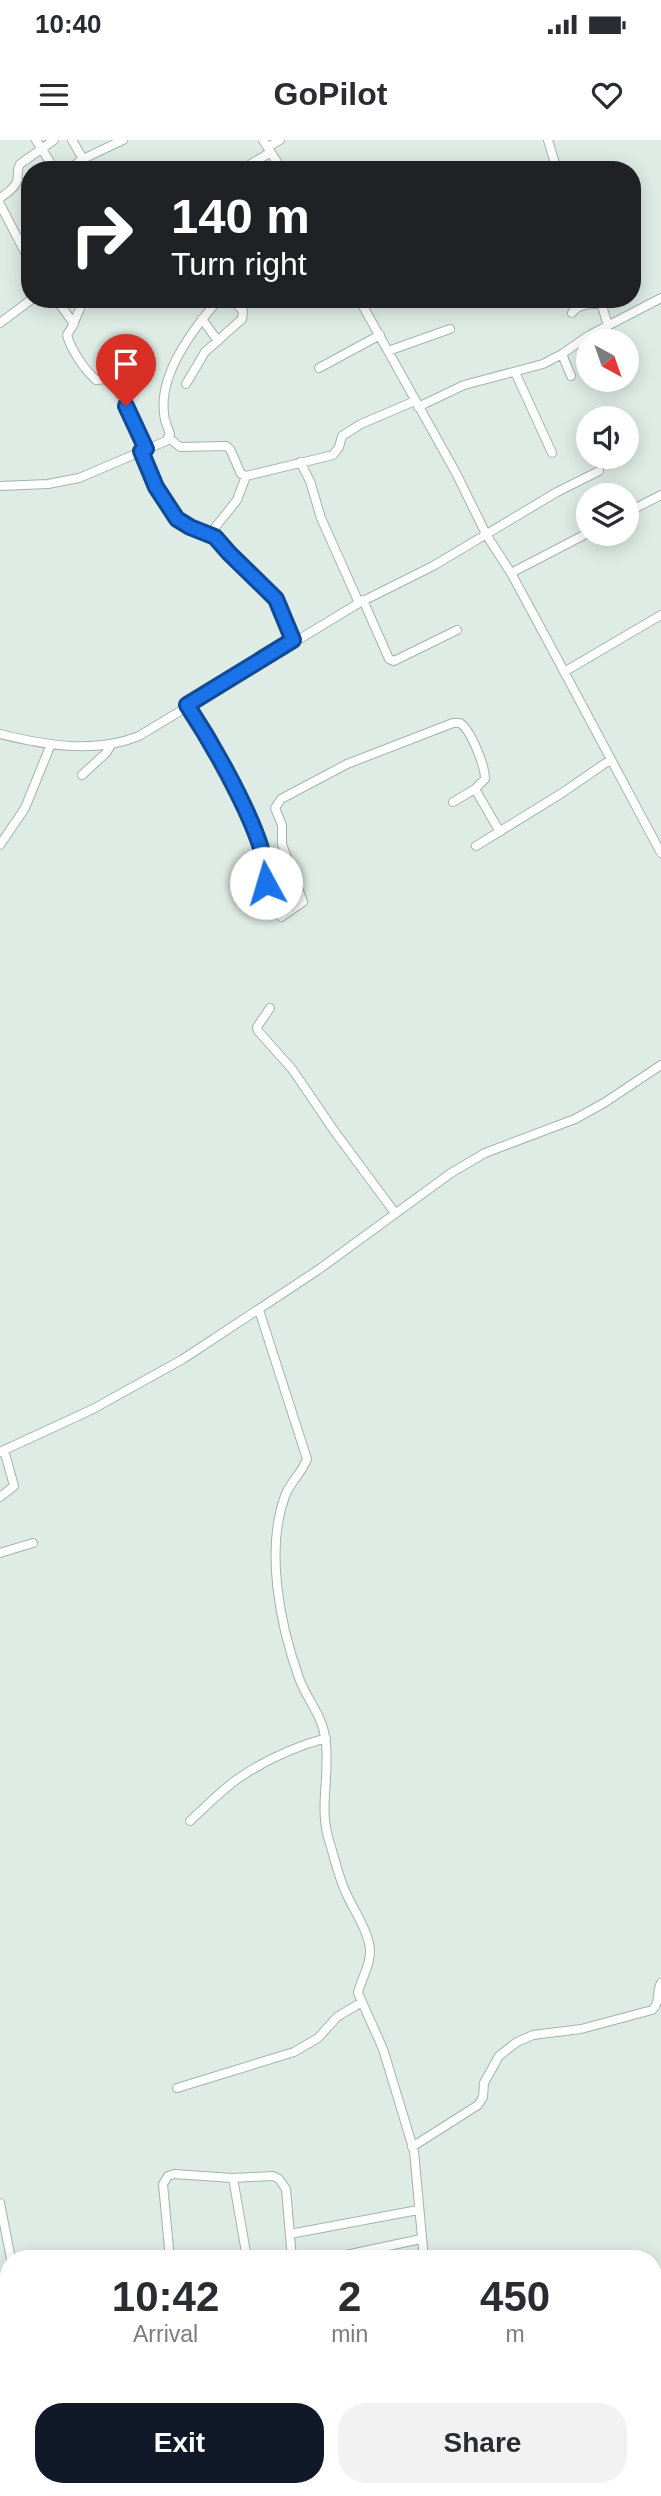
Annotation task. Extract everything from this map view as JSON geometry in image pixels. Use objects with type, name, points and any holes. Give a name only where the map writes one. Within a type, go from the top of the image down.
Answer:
[{"type":"street","points":[[36,140],[48,161]]},
{"type":"street","points":[[24,161],[54,140]]},
{"type":"street","points":[[72,140],[83,159]]},
{"type":"street","points":[[80,161],[123,140]]},
{"type":"street","points":[[251,161],[267,146],[280,140]]},
{"type":"street","points":[[548,140],[555,161]]},
{"type":"street","points":[[267,146],[276,161]]},
{"type":"street","points":[[0,198],[18,180],[17,169],[21,163]]},
{"type":"street","points":[[0,204],[21,245]]},
{"type":"street","points":[[211,308],[186,339],[166,391],[163,412],[169,438],[180,447],[226,446],[230,449],[241,474],[246,476],[333,455],[342,436],[361,424],[464,386],[543,364],[661,298]]},
{"type":"street","points":[[0,323],[21,307]]},
{"type":"street","points":[[62,308],[74,324]]},
{"type":"street","points":[[80,308],[66,335],[69,343],[96,380],[107,379],[117,389],[144,450],[156,487],[177,519],[215,537],[276,599],[293,640]]},
{"type":"street","points":[[186,384],[198,362],[244,315],[239,308]]},
{"type":"street","points":[[364,308],[456,473],[487,536],[511,573],[661,853]]},
{"type":"street","points":[[572,313],[575,308]]},
{"type":"street","points":[[602,308],[608,326]]},
{"type":"street","points":[[202,319],[218,341]]},
{"type":"street","points":[[388,351],[450,329]]},
{"type":"street","points":[[319,368],[380,335]]},
{"type":"street","points":[[562,354],[571,376]]},
{"type":"street","points":[[514,372],[552,453]]},
{"type":"street","points":[[0,486],[71,480],[169,438]]},
{"type":"street","points":[[300,461],[310,481],[321,518],[389,659],[394,662],[457,630]]},
{"type":"street","points":[[0,734],[51,744],[111,745],[139,736],[293,640],[361,601],[433,566],[557,492],[599,471]]},
{"type":"street","points":[[209,535],[237,500],[246,476]]},
{"type":"street","points":[[639,506],[661,495]]},
{"type":"street","points":[[511,573],[576,539]]},
{"type":"street","points":[[564,672],[661,615]]},
{"type":"street","points":[[187,705],[203,730],[258,836],[267,866],[265,890]]},
{"type":"street","points":[[281,916],[303,902],[280,837],[282,825],[275,808],[281,799],[347,764],[453,723],[460,723],[468,731],[485,771],[485,779],[475,789],[453,802]]},
{"type":"street","points":[[0,845],[25,808],[51,744]]},
{"type":"street","points":[[82,775],[97,763],[111,745]]},
{"type":"street","points":[[475,846],[610,760]]},
{"type":"street","points":[[475,789],[499,832]]},
{"type":"street","points":[[270,1008],[257,1027],[258,1031],[292,1069],[395,1213]]},
{"type":"street","points":[[0,1497],[12,1490],[14,1483],[2,1451],[93,1409],[172,1365],[259,1310],[451,1174],[485,1153],[575,1119],[604,1104],[661,1065]]},
{"type":"street","points":[[259,1310],[307,1454],[303,1469],[286,1495],[275,1545],[277,1583],[299,1679],[326,1738],[327,1833],[345,1891],[369,1942],[370,1950],[359,1989],[383,2049],[412,2147],[423,2250]]},
{"type":"street","points":[[0,1553],[33,1544]]},
{"type":"street","points":[[190,1821],[234,1781],[258,1766],[281,1754],[326,1738]]},
{"type":"street","points":[[412,2147],[478,2105],[483,2097],[484,2083],[499,2056],[517,2042],[533,2035],[581,2029],[652,2010],[658,2003],[658,1988],[661,1983]]},
{"type":"street","points":[[177,2088],[295,2052],[318,2038],[337,2017],[362,2002]]},
{"type":"street","points":[[169,2250],[163,2184],[174,2174],[233,2178],[273,2176],[279,2179],[286,2189],[291,2250]]},
{"type":"street","points":[[233,2178],[246,2250]]},
{"type":"street","points":[[0,2203],[8,2250]]},
{"type":"street","points":[[290,2234],[418,2210]]},
{"type":"street","points":[[369,2250],[421,2239]]},
{"type":"route","points":[[126,406],[146,449],[141,451],[156,487],[177,519],[215,537],[276,599],[293,640],[187,705],[203,730],[258,836],[267,866],[266,883]]}]
